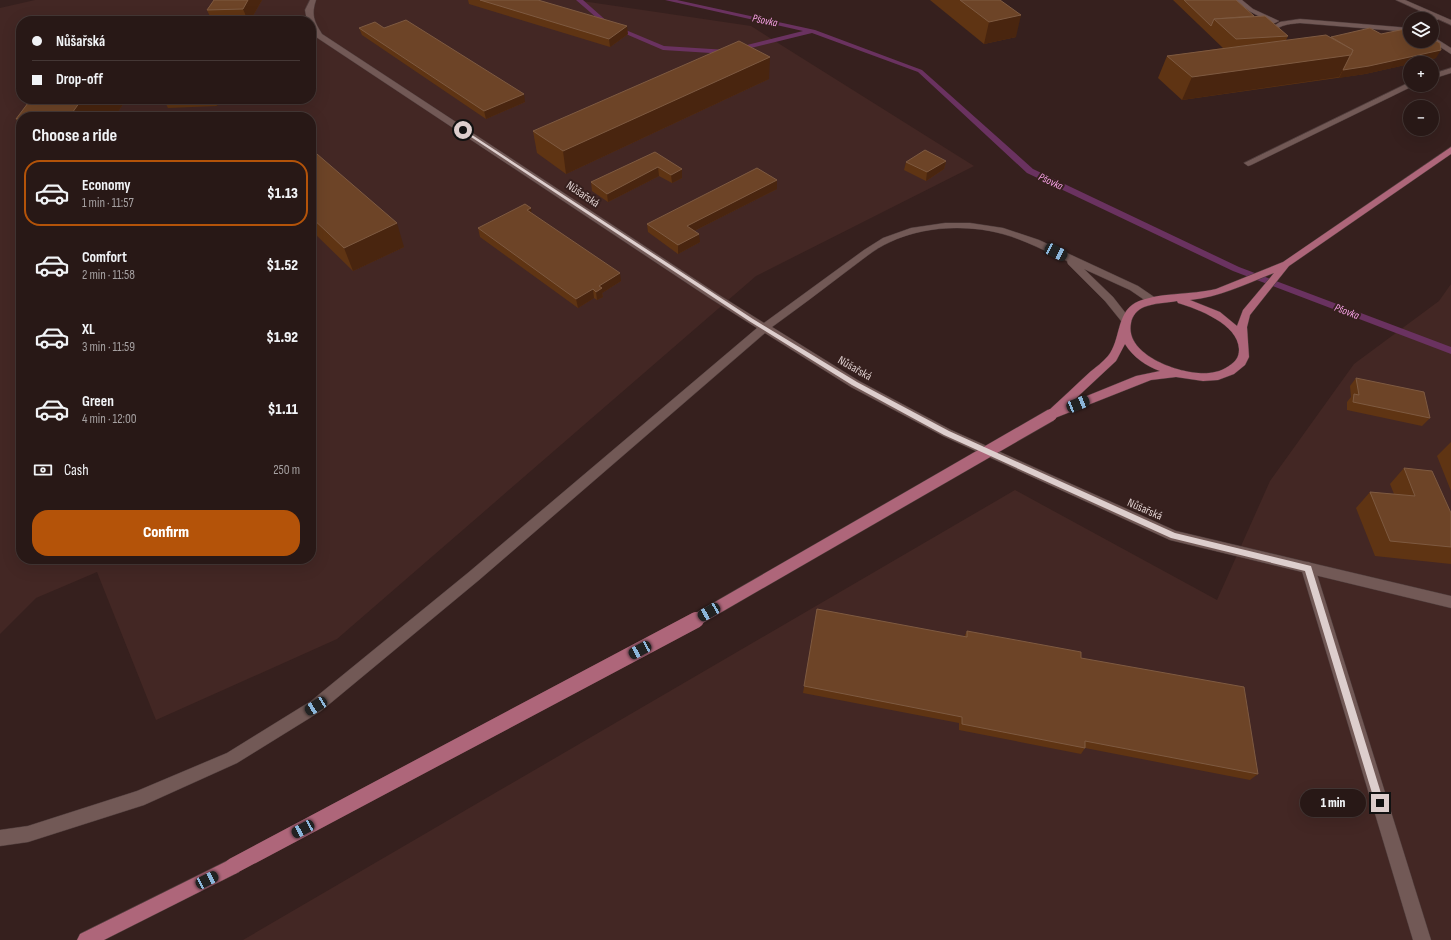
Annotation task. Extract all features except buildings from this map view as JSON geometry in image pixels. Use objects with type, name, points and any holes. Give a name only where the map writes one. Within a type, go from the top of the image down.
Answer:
[{"type":"main road","points":[[1051,415],[1118,351],[1131,311],[1140,305],[1152,301],[1206,295],[1286,264],[1451,150]]},
{"type":"main road","points":[[86,940],[233,866],[668,636],[1051,415],[1140,379],[1166,374],[1212,377],[1225,374],[1236,368],[1243,360],[1244,350],[1241,326],[1244,315],[1260,298],[1286,264]]},
{"type":"main road","points":[[1167,300],[1198,305],[1212,311],[1230,324],[1242,340]]},
{"type":"main road","points":[[1126,325],[1128,340],[1136,351],[1162,368],[1178,374]]},
{"type":"street","name":"Nůšařská","points":[[310,16],[309,10],[313,0]]},
{"type":"street","points":[[1238,0],[1261,16],[1279,23],[1300,21],[1403,29]]},
{"type":"street","points":[[1399,0],[1421,12]]},
{"type":"street","points":[[1439,20],[1451,23]]},
{"type":"street","points":[[1279,23],[1273,29],[1288,44]]},
{"type":"street","name":"Nůšařská","points":[[316,30],[319,35],[705,291],[855,384],[947,433],[1174,536],[1451,602]]},
{"type":"street","points":[[1439,43],[1451,52]]},
{"type":"street","points":[[1439,74],[1451,70]]},
{"type":"street","points":[[1248,163],[1403,89]]},
{"type":"street","points":[[0,838],[28,834],[138,799],[232,758],[316,706],[474,576],[764,328],[867,252],[886,240],[911,231],[945,226],[970,226],[1003,231],[1036,242],[1134,288],[1152,301]]},
{"type":"street","points":[[1066,257],[1109,298],[1126,325]]},
{"type":"street","points":[[1308,568],[1422,940]]},
{"type":"shaded area","points":[[35,0],[575,0],[751,26],[974,166],[756,276],[337,639],[156,720],[97,572],[36,598],[0,634],[0,8]]},
{"type":"shaded area","points":[[1451,284],[1451,940],[243,940],[1015,490],[1217,600],[1270,481],[1354,364],[1439,301]]},
{"type":"waterway","points":[[579,0],[607,24],[663,48],[727,52],[811,31]]},
{"type":"waterway","name":"Pšovka","points":[[668,0],[813,31],[920,71],[1030,171],[1236,269],[1451,351]]},
{"type":"route","points":[[463,130],[751,320],[855,384],[947,433],[1174,536],[1308,568],[1380,803]]}]
